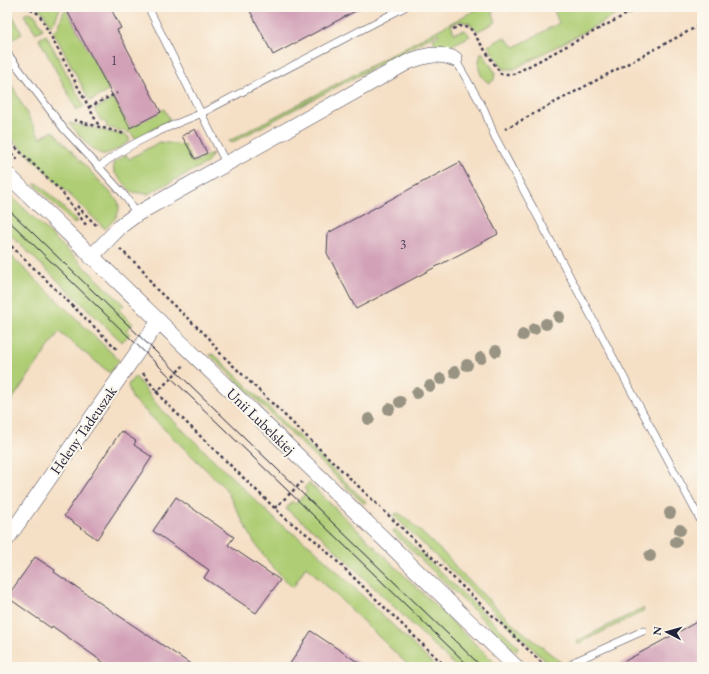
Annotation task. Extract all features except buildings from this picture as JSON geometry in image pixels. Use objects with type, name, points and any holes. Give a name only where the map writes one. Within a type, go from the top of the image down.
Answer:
[{"type":"street","points":[[91,257],[122,225],[137,214],[408,62],[421,57],[441,53],[455,58]]},
{"type":"street","name":"Unii Lubelskiej","points":[[7,174],[516,667]]},
{"type":"street","name":"Heleny Tadeuszak","points":[[7,539],[159,321]]},
{"type":"lane","points":[[148,7],[200,114],[226,163]]},
{"type":"lane","points":[[99,167],[109,159],[172,125],[200,114],[405,7]]},
{"type":"lane","points":[[7,53],[64,129],[125,196],[137,214]]},
{"type":"lane","points":[[455,58],[484,109],[494,134],[702,523]]},
{"type":"lane","points":[[567,667],[576,661],[643,631]]},
{"type":"lane","points":[[576,661],[582,667]]},
{"type":"path","points":[[25,7],[39,14],[100,128]]},
{"type":"path","points":[[453,29],[459,26],[470,28],[501,74],[508,75],[514,74],[640,7]]},
{"type":"path","points":[[494,134],[702,24]]},
{"type":"path","points":[[89,107],[117,93]]},
{"type":"path","points":[[74,120],[100,128],[129,134]]},
{"type":"path","points":[[7,139],[61,191],[88,228]]},
{"type":"path","points":[[77,206],[102,230]]},
{"type":"path","points":[[7,242],[145,376],[163,400],[294,526],[317,542],[446,667]]},
{"type":"path","points":[[116,244],[143,270],[155,288],[209,338],[224,358],[546,667]]},
{"type":"path","points":[[183,365],[188,371]]},
{"type":"path","points":[[276,508],[303,482],[297,476]]},
{"type":"green space","points":[[36,7],[60,7],[55,21],[51,26],[42,11]]},
{"type":"green space","points":[[481,7],[494,7],[491,8],[496,22],[478,31],[469,23],[460,21],[451,25],[454,33],[465,30],[470,36],[439,52],[433,39],[439,35],[438,33],[231,143],[229,141]]},
{"type":"green space","points":[[560,7],[631,7],[514,69],[504,69],[488,46],[504,37],[515,47],[559,23],[554,10]]},
{"type":"green space","points":[[66,9],[110,90],[90,101],[53,31],[58,28]]},
{"type":"green space","points":[[11,12],[22,34],[7,42],[7,14]]},
{"type":"green space","points":[[29,12],[35,15],[43,29],[36,33],[24,15]]},
{"type":"green space","points":[[46,35],[84,106],[77,110],[39,39]]},
{"type":"green space","points":[[482,52],[495,72],[494,80],[489,83],[482,77],[479,69],[479,61]]},
{"type":"green space","points":[[7,76],[40,138],[53,131],[118,201],[118,213],[114,220],[105,229],[7,134]]},
{"type":"green space","points":[[114,99],[130,128],[164,109],[170,120],[135,139],[131,133],[106,127],[107,123],[101,121],[94,109]]},
{"type":"green space","points":[[69,123],[128,136],[130,141],[111,152],[104,154],[100,153],[90,147]]},
{"type":"green space","points":[[159,142],[184,145],[193,163],[213,153],[207,163],[148,194],[132,192],[114,172],[113,163],[126,155],[129,159]]},
{"type":"green space","points":[[34,184],[39,184],[77,221],[74,224]]},
{"type":"green space","points":[[7,192],[124,305],[119,310],[133,324],[126,330],[130,334],[122,342],[7,232]]},
{"type":"green space","points":[[7,252],[119,360],[110,373],[59,332],[7,407]]},
{"type":"green space","points":[[210,355],[215,355],[366,502],[364,504]]},
{"type":"green space","points":[[135,376],[158,406],[280,524],[312,547],[436,667],[410,667],[306,566],[293,588],[271,565],[254,542],[225,488],[132,398],[128,385]]},
{"type":"green space","points":[[309,483],[499,667],[456,667],[321,536],[286,509],[292,501],[295,504],[307,492],[304,488]]},
{"type":"green space","points":[[398,513],[406,518],[450,559],[455,567],[513,624],[561,662],[552,667],[393,515]]},
{"type":"green space","points":[[395,529],[518,646],[516,652],[393,532]]},
{"type":"green space","points":[[643,608],[644,611],[578,644],[577,641]]},
{"type":"tram line","points":[[7,208],[482,667]]},
{"type":"tram line","points":[[7,219],[470,667]]}]
